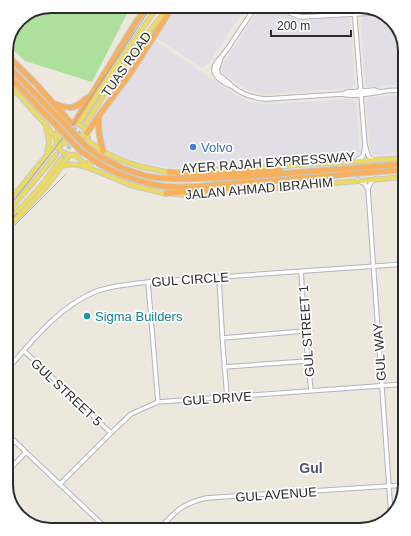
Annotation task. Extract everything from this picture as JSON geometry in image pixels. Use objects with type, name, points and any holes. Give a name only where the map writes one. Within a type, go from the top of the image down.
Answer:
[{"type":"highway","points":[[13,61],[72,123],[143,13]]},
{"type":"highway","points":[[87,133],[132,70],[169,13]]},
{"type":"highway","name":"AYER RAJAH EXPRESSWAY","points":[[13,71],[86,146],[122,168],[146,176],[160,178],[211,179],[398,165]]},
{"type":"highway","name":"AYER RAJAH EXPRESSWAY","points":[[13,80],[81,151],[115,172],[148,183],[164,186],[184,187],[252,183],[398,170]]},
{"type":"highway","points":[[54,104],[71,108],[77,106],[91,94]]},
{"type":"highway","points":[[100,114],[98,123],[101,154]]},
{"type":"highway","points":[[169,172],[198,174],[325,170]]},
{"type":"highway","points":[[166,193],[239,187],[247,186],[252,183]]},
{"type":"main road","name":"TUAS ROAD","points":[[81,120],[113,70],[153,13]]},
{"type":"main road","name":"TUAS ROAD","points":[[86,123],[118,73],[164,13]]},
{"type":"main road","points":[[13,89],[56,137],[61,139],[82,136],[87,133]]},
{"type":"main road","points":[[67,123],[72,123],[82,126],[87,133],[88,141],[86,148],[75,155],[63,153],[57,145],[56,137],[60,127],[67,123]]},
{"type":"main road","points":[[41,162],[49,147],[45,124]]},
{"type":"main road","points":[[13,194],[50,150],[57,145],[77,140],[88,141]]},
{"type":"main road","name":"JALAN AHMAD IBRAHIM","points":[[88,141],[101,154],[140,167],[169,172],[398,158]]},
{"type":"main road","points":[[91,169],[89,163],[92,153],[98,152],[101,154]]},
{"type":"main road","points":[[13,206],[56,155]]},
{"type":"main road","points":[[13,222],[46,187],[70,155]]},
{"type":"main road","name":"JALAN AHMAD IBRAHIM","points":[[75,155],[91,169],[130,185],[179,195],[195,195],[398,177]]},
{"type":"main road","points":[[13,215],[41,186],[61,159]]},
{"type":"main road","points":[[62,166],[75,164],[91,169]]},
{"type":"street","points":[[251,13],[214,66],[216,75],[226,84],[245,94],[266,99],[398,91]]},
{"type":"street","points":[[290,13],[301,17],[363,13]]},
{"type":"street","points":[[355,14],[365,145],[369,157],[375,160]]},
{"type":"street","points":[[356,161],[363,156],[365,145]]},
{"type":"street","points":[[368,189],[371,182],[376,179]]},
{"type":"street","points":[[357,180],[365,184],[368,189]]},
{"type":"street","name":"GUL WAY","points":[[368,189],[390,507]]},
{"type":"street","name":"GUL CIRCLE","points":[[13,363],[58,314],[83,298],[97,291],[108,288],[148,282],[398,265]]},
{"type":"street","name":"GUL STREET 1","points":[[301,271],[311,392]]},
{"type":"street","points":[[219,278],[227,397]]},
{"type":"street","points":[[148,282],[158,402]]},
{"type":"street","points":[[222,338],[305,331]]},
{"type":"street","name":"GUL STREET 5","points":[[24,351],[111,432]]},
{"type":"street","points":[[224,367],[308,361]]},
{"type":"street","name":"GUL DRIVE","points":[[60,484],[111,432],[132,414],[158,402],[398,385]]},
{"type":"street","points":[[13,440],[101,523]]},
{"type":"street","points":[[13,466],[26,452]]},
{"type":"street","name":"GUL AVENUE","points":[[165,523],[183,506],[206,498],[398,485]]},
{"type":"shaded area","points":[[170,13],[242,13],[208,64],[202,68],[160,40],[155,39]]},
{"type":"shaded area","points":[[257,13],[283,13],[300,20],[346,17],[350,21],[355,84],[351,88],[263,94],[248,90],[223,73],[221,67]]},
{"type":"shaded area","points":[[297,13],[319,13],[306,14]]},
{"type":"shaded area","points":[[373,15],[379,18],[392,30],[394,34],[398,46],[398,85],[369,87],[365,84],[361,20],[364,16]]},
{"type":"shaded area","points":[[157,42],[236,95],[253,103],[271,104],[352,99],[356,102],[360,152],[355,157],[173,168],[144,163],[110,150],[103,144],[100,122],[154,43]]},
{"type":"shaded area","points":[[398,95],[398,153],[375,155],[370,151],[366,101],[370,97]]},
{"type":"green space","points":[[52,13],[127,13],[92,82],[25,61],[13,49],[17,34],[30,19]]},
{"type":"waterway","points":[[13,227],[66,174]]},
{"type":"tunnel","points":[[56,155],[81,120]]},
{"type":"tunnel","points":[[61,159],[86,123]]},
{"type":"railway","points":[[13,201],[71,127],[147,13]]},
{"type":"railway","points":[[13,218],[17,214]]},
{"type":"place","name":"Volvo","points":[[193,147]]},
{"type":"place","name":"Sigma Builders","points":[[87,316]]},
{"type":"district","name":"Gul","points":[[311,468]]}]
